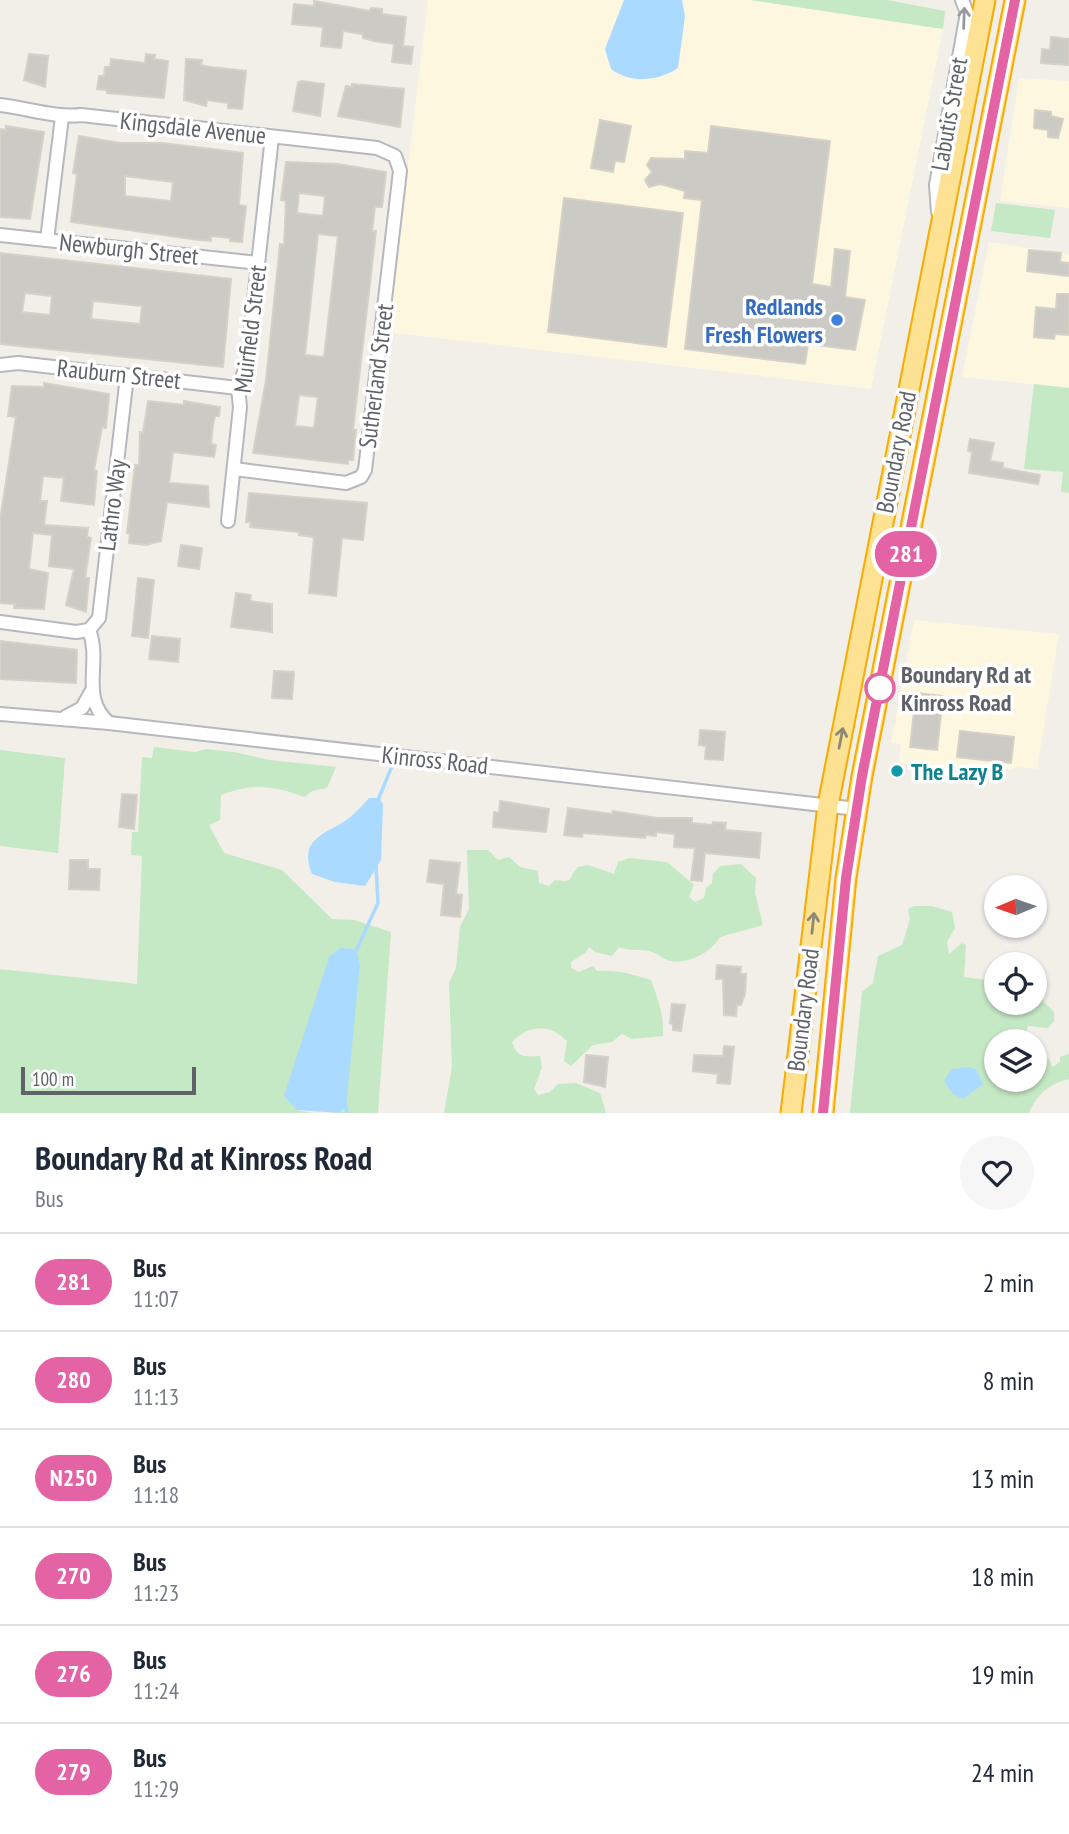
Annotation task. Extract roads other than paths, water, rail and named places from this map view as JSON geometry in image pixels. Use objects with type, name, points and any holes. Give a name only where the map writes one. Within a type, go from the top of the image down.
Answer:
[{"type":"highway","name":"Boundary Road","points":[[791,1113],[828,805],[985,0]]},
{"type":"highway","name":"Boundary Road","points":[[822,1113],[846,878],[857,808],[1015,0]]},
{"type":"highway","points":[[972,66],[1001,71]]},
{"type":"street","name":"Labutis Street","points":[[940,230],[936,185],[967,13],[962,0]]},
{"type":"street","name":"Kingsdale Avenue","points":[[0,105],[47,111],[62,117],[82,115],[388,150]]},
{"type":"street","points":[[47,240],[62,117]]},
{"type":"street","name":"Muirfield Street","points":[[228,521],[240,407],[238,388],[247,364],[272,137]]},
{"type":"street","name":"Sutherland Street","points":[[234,470],[346,483],[361,477],[365,470],[400,171],[400,164],[388,150]]},
{"type":"street","name":"Newburgh Street","points":[[0,234],[258,263]]},
{"type":"street","name":"Rauburn Street","points":[[0,365],[18,363],[238,388]]},
{"type":"street","name":"Lathro Way","points":[[91,692],[95,649],[89,630],[99,618],[127,376]]},
{"type":"street","points":[[0,622],[76,632],[89,630]]},
{"type":"street","points":[[61,719],[82,708],[91,692]]},
{"type":"street","points":[[91,692],[97,711],[108,723]]},
{"type":"street","name":"Kinross Road","points":[[0,708],[7,713],[857,808]]},
{"type":"water","points":[[624,0],[682,0],[685,16],[678,68],[662,76],[645,79],[627,77],[611,69],[605,49]]},
{"type":"water","points":[[369,798],[379,798],[383,804],[381,860],[365,886],[335,882],[312,874],[308,853],[310,846],[321,835],[348,819]]},
{"type":"water","points":[[340,948],[356,949],[360,965],[346,1107],[340,1113],[297,1110],[284,1096],[329,957]]},
{"type":"water","points":[[952,1069],[976,1069],[983,1084],[963,1099],[953,1094],[944,1081]]},
{"type":"waterway","points":[[378,800],[392,766]]},
{"type":"waterway","points":[[356,951],[378,903],[376,866]]},
{"type":"waterway","points":[[345,1103],[347,1113]]},
{"type":"place","name":"Redlands Fresh Flowers","points":[[837,320]]},
{"type":"place","name":"Boundary Rd at Kinross Road","points":[[880,688]]},
{"type":"place","name":"The Lazy B","points":[[897,771]]}]
